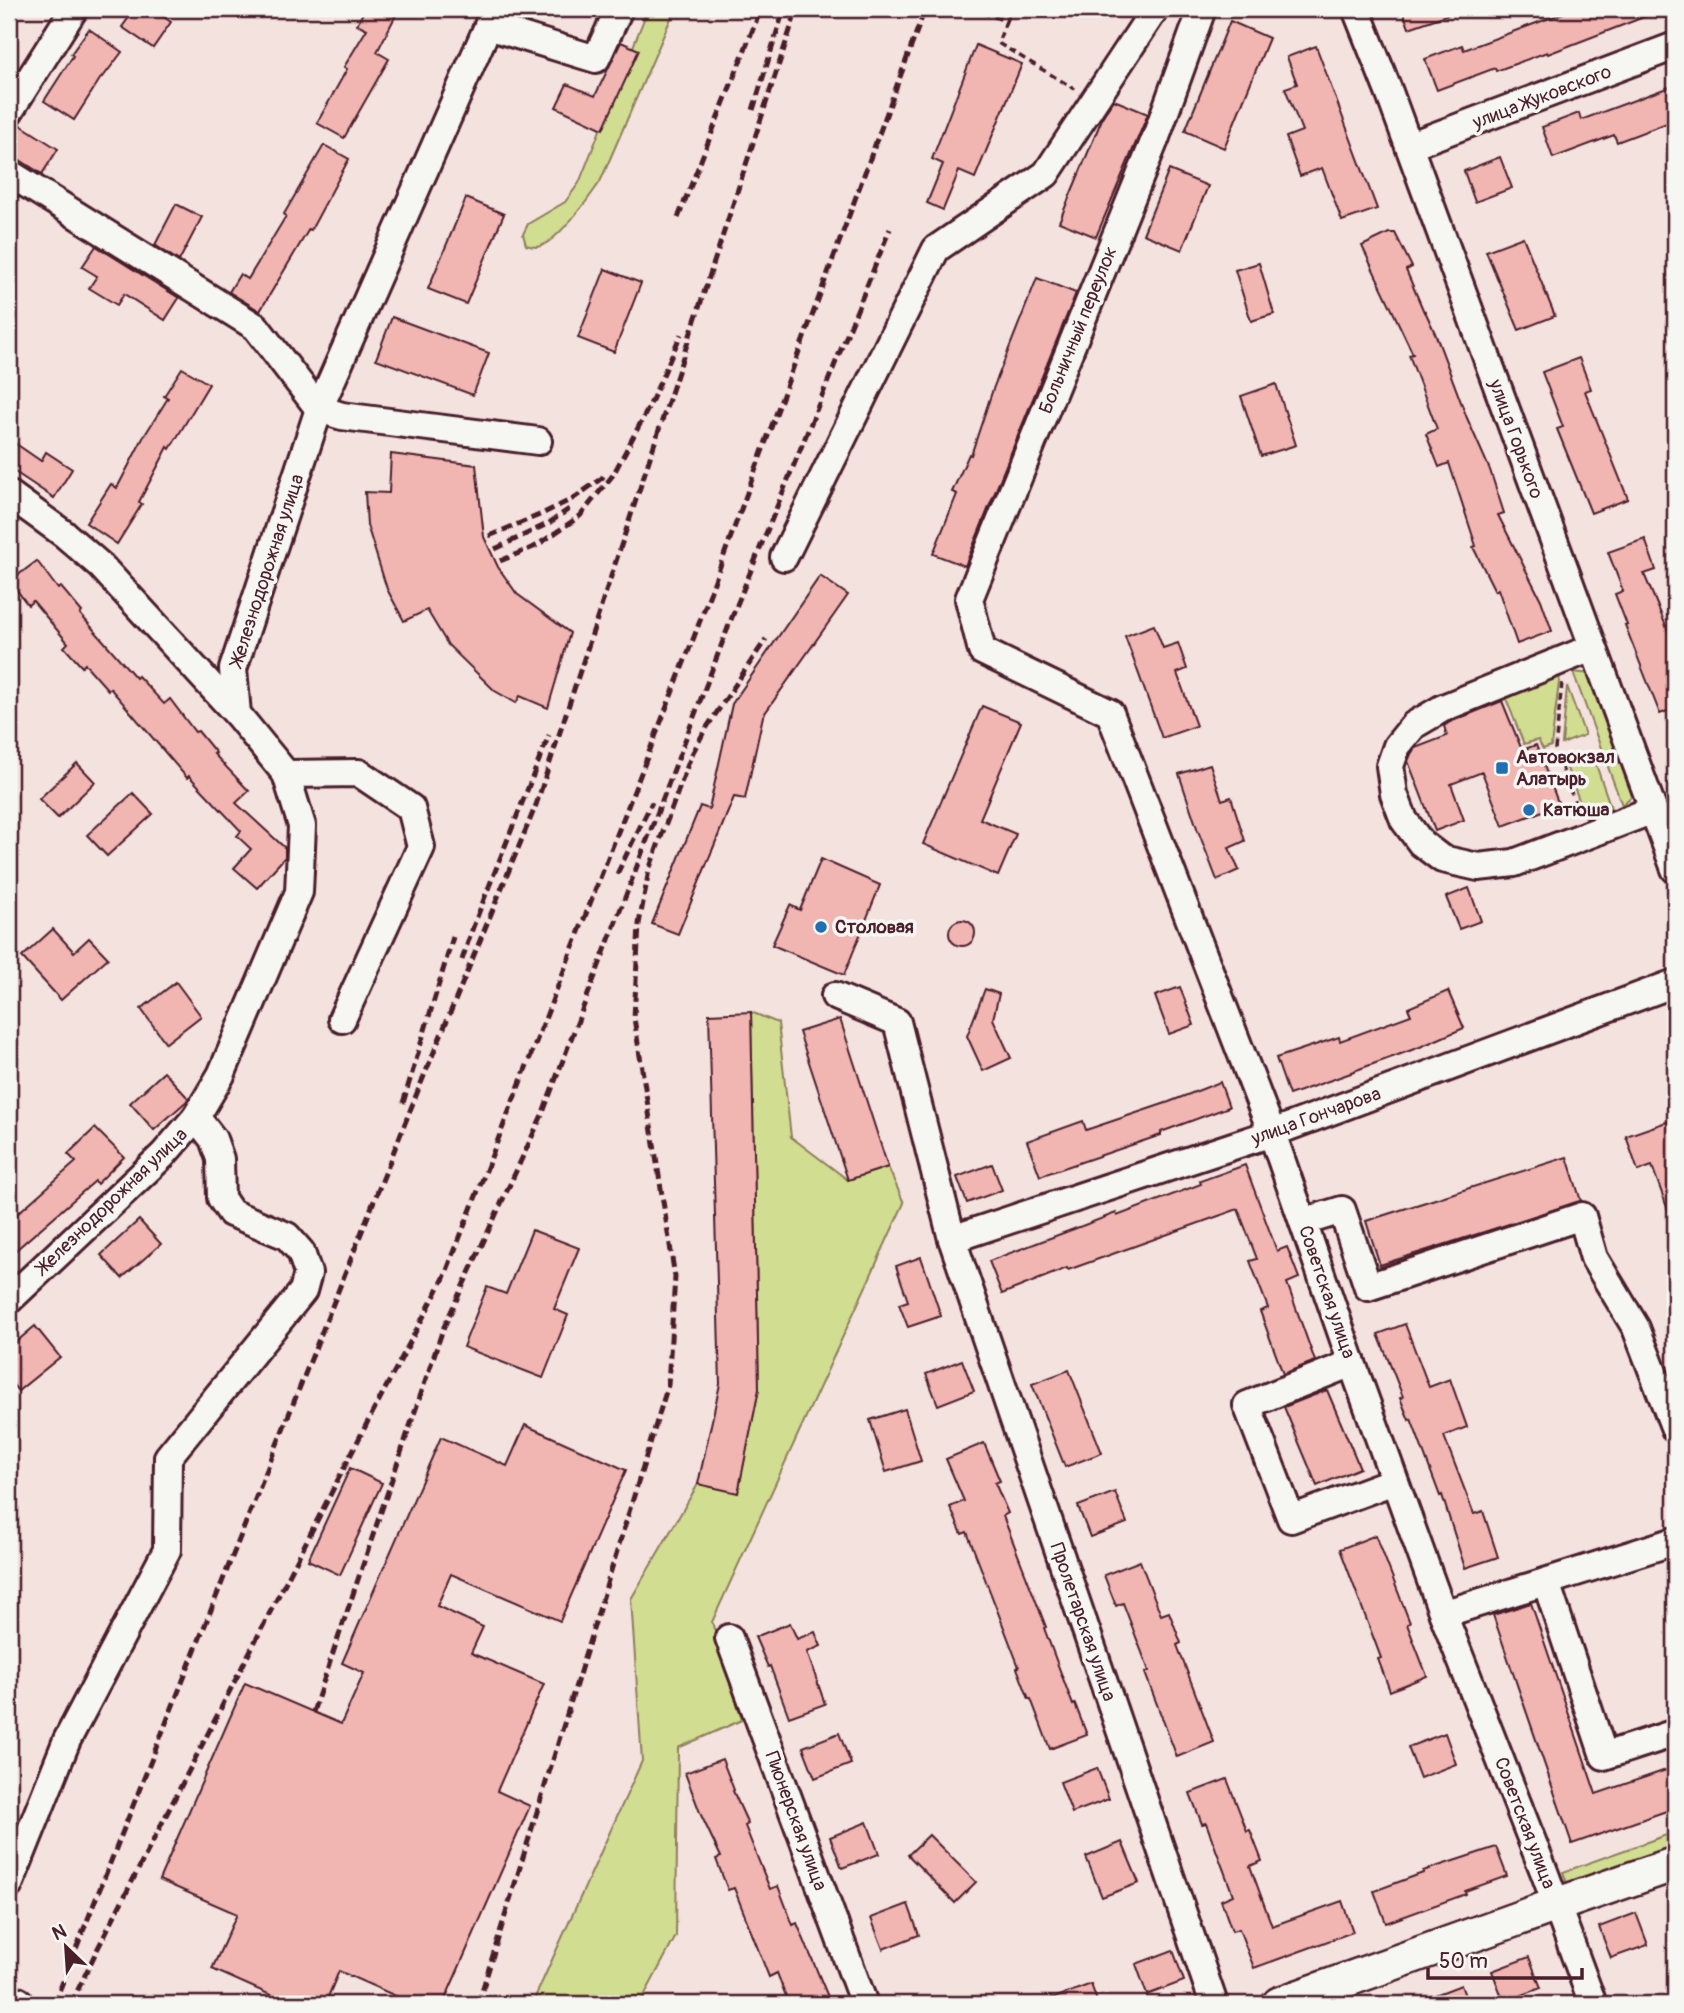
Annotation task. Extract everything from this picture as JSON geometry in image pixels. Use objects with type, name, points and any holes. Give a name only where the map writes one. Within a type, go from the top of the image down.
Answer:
[{"type":"main road","points":[[1279,2004],[1675,1864]]},
{"type":"main road","points":[[9,2001],[17,2004]]},
{"type":"street","points":[[9,112],[74,9]]},
{"type":"street","points":[[490,17],[596,59],[620,9]]},
{"type":"street","points":[[784,557],[936,249],[1046,174],[1155,9]]},
{"type":"street","name":"Больничный переулок","points":[[982,651],[969,599],[1156,137],[1202,9]]},
{"type":"street","name":"улица Горького","points":[[1356,9],[1675,869]]},
{"type":"street","name":"Железнодорожная улица","points":[[9,1300],[163,1155],[196,1117],[221,1075],[299,892],[302,826],[286,774],[237,714],[233,669],[319,410],[490,17]]},
{"type":"street","name":"улица Жуковского","points":[[1409,146],[1675,47]]},
{"type":"street","points":[[9,173],[256,327],[319,410],[342,416],[538,441]]},
{"type":"street","points":[[9,494],[64,534],[101,566],[237,714]]},
{"type":"street","points":[[1592,648],[1443,708],[1414,726],[1397,746],[1390,766],[1394,794],[1404,820],[1421,843],[1442,859],[1478,867],[1514,863],[1653,810]]},
{"type":"street","name":"Советская улица","points":[[982,651],[1110,713],[1272,1133],[1443,1615],[1593,2004]]},
{"type":"street","points":[[286,774],[359,773],[411,808],[421,847],[342,1019]]},
{"type":"street","name":"улица Гончарова","points":[[953,1239],[1272,1133],[1675,983]]},
{"type":"street","name":"Пролетарская улица","points":[[835,996],[898,1022],[953,1239],[1214,2004]]},
{"type":"street","points":[[9,1885],[67,1740],[167,1550],[168,1457],[303,1291],[308,1273],[301,1252],[287,1236],[231,1213],[221,1198],[220,1159],[214,1139],[196,1117]]},
{"type":"street","points":[[1303,1222],[1342,1210],[1368,1286]]},
{"type":"street","points":[[1330,1299],[1582,1216],[1594,1258],[1636,1328],[1675,1429]]},
{"type":"street","points":[[1352,1363],[1247,1405],[1291,1519],[1394,1481]]},
{"type":"street","points":[[1443,1615],[1675,1541]]},
{"type":"street","points":[[1546,1582],[1604,1756],[1675,1733]]},
{"type":"street","name":"Пионерская улица","points":[[729,1638],[864,2004]]},
{"type":"path","points":[[971,9],[1006,22]]},
{"type":"path","points":[[1011,9],[998,43],[1094,100]]},
{"type":"path","points":[[1557,661],[1563,675],[1555,749],[1587,834]]},
{"type":"green space","points":[[648,9],[675,9],[600,182],[572,219],[553,238],[537,247],[526,245],[523,234],[528,224],[565,202],[579,183]]},
{"type":"green space","points":[[1573,672],[1591,674],[1634,794],[1622,805]]},
{"type":"green space","points":[[1560,675],[1551,746],[1543,749],[1538,740],[1524,744],[1505,696]]},
{"type":"green space","points":[[1567,686],[1585,735],[1562,744]]},
{"type":"green space","points":[[1593,756],[1611,808],[1586,818],[1566,766]]},
{"type":"green space","points":[[751,1012],[778,1023],[791,1137],[848,1180],[888,1167],[904,1203],[712,1622],[742,1720],[678,1748],[676,1936],[643,1998],[646,2004],[532,2004],[642,1761],[631,1599],[698,1484],[738,1492],[759,1389]]},
{"type":"green space","points":[[1675,1832],[1675,1845],[1567,1883],[1563,1872]]},
{"type":"building","points":[[135,9],[152,9],[171,22],[153,48],[122,27]]},
{"type":"building","points":[[365,9],[399,9],[377,52],[389,59],[344,138],[317,123],[347,69],[344,67],[367,29],[357,24]]},
{"type":"building","points":[[1402,9],[1458,9],[1458,11],[1409,28]]},
{"type":"building","points":[[1574,9],[1662,10],[1548,54],[1547,52],[1496,71],[1495,68],[1437,90],[1425,59],[1462,45],[1464,50]]},
{"type":"building","points":[[1230,21],[1269,38],[1224,148],[1185,131]]},
{"type":"building","points":[[89,29],[122,52],[102,76],[74,120],[44,101]]},
{"type":"building","points":[[621,42],[639,50],[603,129],[556,107],[567,84],[595,96]]},
{"type":"building","points":[[976,45],[1022,64],[975,178],[959,171],[943,210],[927,203],[943,164],[932,159]]},
{"type":"building","points":[[1316,46],[1377,209],[1342,221],[1322,168],[1300,176],[1286,137],[1302,131],[1285,88],[1297,84],[1287,57]]},
{"type":"building","points":[[1675,85],[1675,120],[1617,142],[1614,135],[1553,158],[1542,127],[1579,113],[1581,120]]},
{"type":"building","points":[[1114,100],[1148,114],[1096,237],[1059,222],[1104,114]]},
{"type":"building","points":[[19,124],[58,149],[42,174],[9,153],[9,139]]},
{"type":"building","points":[[324,145],[349,159],[311,230],[309,229],[260,311],[229,292],[240,274],[248,279]]},
{"type":"building","points":[[1500,157],[1512,188],[1475,202],[1464,171]]},
{"type":"building","points":[[1169,170],[1208,186],[1182,250],[1143,234]]},
{"type":"building","points":[[466,198],[504,214],[466,304],[428,289]]},
{"type":"building","points":[[176,204],[202,217],[179,261],[155,245]]},
{"type":"building","points":[[1389,233],[1395,233],[1412,267],[1406,270],[1435,333],[1490,470],[1504,513],[1498,515],[1541,600],[1552,631],[1517,644],[1498,589],[1495,591],[1473,547],[1476,546],[1449,463],[1439,467],[1426,434],[1437,429],[1409,355],[1413,354],[1362,246]]},
{"type":"building","points":[[1523,237],[1555,316],[1519,330],[1486,251]]},
{"type":"building","points":[[96,246],[179,298],[165,320],[124,294],[117,305],[89,288],[97,276],[82,267]]},
{"type":"building","points":[[1259,263],[1274,314],[1251,321],[1235,270]]},
{"type":"building","points":[[605,269],[641,283],[614,352],[578,338]]},
{"type":"building","points":[[1037,278],[1076,293],[965,566],[933,554],[957,494],[952,492],[969,454],[971,455],[993,389]]},
{"type":"building","points":[[392,317],[489,353],[473,395],[376,359]]},
{"type":"building","points":[[1579,358],[1591,389],[1585,391],[1628,499],[1591,513],[1557,429],[1563,427],[1542,372]]},
{"type":"building","points":[[182,368],[209,384],[170,449],[168,447],[139,502],[142,504],[117,544],[86,523],[111,484],[117,488],[168,398],[164,396]]},
{"type":"building","points":[[1276,384],[1296,445],[1261,456],[1241,396]]},
{"type":"building","points":[[9,439],[41,461],[46,452],[72,469],[54,498],[9,468]]},
{"type":"building","points":[[391,454],[476,465],[484,537],[498,567],[517,594],[570,633],[548,708],[520,696],[516,703],[495,691],[448,645],[427,610],[404,621],[387,589],[367,525],[365,492],[389,493]]},
{"type":"building","points":[[1645,539],[1656,570],[1644,574],[1675,647],[1675,708],[1660,714],[1615,594],[1623,591],[1608,552]]},
{"type":"building","points":[[37,561],[136,678],[138,676],[164,704],[170,699],[195,732],[198,731],[216,753],[214,754],[249,791],[236,803],[285,848],[285,857],[257,888],[234,868],[251,849],[237,836],[241,831],[189,776],[187,778],[110,688],[108,690],[85,664],[82,667],[64,647],[68,643],[33,601],[28,605],[10,581]]},
{"type":"building","points":[[820,576],[848,595],[763,716],[745,799],[734,797],[678,934],[652,924],[700,806],[709,809],[732,704]]},
{"type":"building","points":[[1154,625],[1163,648],[1178,643],[1187,669],[1177,673],[1196,726],[1162,738],[1125,636]]},
{"type":"building","name":"Автовокзал Алатырь","points":[[1502,701],[1522,750],[1536,745],[1559,805],[1503,826],[1482,772],[1451,784],[1464,820],[1435,831],[1408,761],[1411,754],[1415,748],[1447,736],[1444,726],[1450,722]]},
{"type":"building","points":[[982,706],[1021,722],[980,819],[1016,834],[998,876],[923,844]]},
{"type":"building","points":[[77,763],[95,782],[58,818],[39,799]]},
{"type":"building","points":[[1210,764],[1222,800],[1231,797],[1245,841],[1229,848],[1239,870],[1217,880],[1179,774]]},
{"type":"building","points":[[133,793],[153,814],[107,856],[87,835]]},
{"type":"building","name":"Столовая","points":[[821,859],[880,885],[844,975],[772,945],[790,905],[800,910]]},
{"type":"building","points":[[1469,888],[1481,921],[1459,929],[1446,897]]},
{"type":"building","points":[[962,920],[971,924],[975,933],[971,942],[962,946],[953,942],[949,933],[953,924]]},
{"type":"building","points":[[53,929],[74,952],[89,938],[108,958],[61,1000],[22,957]]},
{"type":"building","points":[[176,982],[201,1016],[166,1043],[141,1009]]},
{"type":"building","points":[[1180,987],[1194,1025],[1169,1034],[1155,996]]},
{"type":"building","points":[[985,989],[999,994],[993,1019],[1011,1058],[983,1071],[967,1036]]},
{"type":"building","points":[[1448,991],[1464,1028],[1289,1095],[1276,1058],[1339,1037],[1340,1041],[1411,1015],[1408,1008]]},
{"type":"building","points":[[751,1012],[759,1389],[738,1493],[698,1484],[720,1384],[709,1014]]},
{"type":"building","points":[[840,1019],[888,1167],[848,1180],[799,1032]]},
{"type":"building","points":[[164,1072],[189,1099],[154,1130],[130,1103]]},
{"type":"building","points":[[1220,1082],[1229,1107],[1161,1132],[1161,1135],[1040,1176],[1027,1141],[1083,1121],[1086,1130]]},
{"type":"building","points":[[1675,1119],[1673,1224],[1652,1166],[1638,1171],[1626,1136]]},
{"type":"building","points":[[95,1128],[124,1157],[97,1184],[95,1181],[9,1256],[9,1221],[76,1162],[68,1154]]},
{"type":"building","points":[[1567,1157],[1581,1201],[1380,1265],[1366,1221]]},
{"type":"building","points":[[992,1164],[1002,1190],[967,1203],[957,1177]]},
{"type":"building","points":[[1245,1165],[1277,1251],[1287,1247],[1299,1278],[1287,1283],[1315,1361],[1283,1374],[1260,1311],[1268,1308],[1250,1261],[1257,1259],[1238,1209],[1068,1270],[1067,1268],[1002,1294],[989,1261],[1116,1213],[1117,1216]]},
{"type":"building","points":[[139,1220],[161,1244],[122,1278],[101,1255]]},
{"type":"building","points":[[532,1230],[579,1248],[554,1309],[568,1315],[543,1378],[463,1347],[487,1287],[506,1294]]},
{"type":"building","points":[[921,1257],[941,1316],[908,1327],[899,1304],[908,1301],[896,1266]]},
{"type":"building","points":[[1405,1324],[1429,1387],[1450,1379],[1467,1427],[1444,1436],[1474,1514],[1483,1511],[1498,1557],[1465,1568],[1442,1495],[1440,1496],[1411,1419],[1409,1420],[1400,1398],[1403,1397],[1378,1334]]},
{"type":"building","points":[[35,1326],[60,1357],[18,1391],[9,1380],[9,1348]]},
{"type":"building","points":[[962,1360],[974,1391],[938,1405],[926,1374]]},
{"type":"building","points":[[1069,1370],[1102,1453],[1065,1467],[1032,1384]]},
{"type":"building","points":[[1327,1390],[1360,1468],[1317,1486],[1284,1407]]},
{"type":"building","points":[[905,1409],[921,1461],[886,1472],[870,1420]]},
{"type":"building","points":[[525,1425],[626,1470],[560,1621],[451,1574],[437,1606],[483,1627],[471,1653],[544,1684],[497,1791],[530,1806],[443,2004],[394,2004],[398,1997],[339,1971],[325,2004],[291,2004],[212,1969],[237,1914],[159,1880],[245,1683],[341,1724],[364,1673],[342,1663],[441,1437],[507,1466]]},
{"type":"building","points":[[984,1443],[1000,1481],[995,1483],[1008,1513],[1003,1516],[1073,1705],[1075,1704],[1087,1735],[1050,1749],[967,1532],[962,1534],[950,1507],[964,1501],[946,1459]]},
{"type":"building","points":[[350,1468],[382,1483],[340,1575],[308,1560]]},
{"type":"building","points":[[1115,1492],[1127,1523],[1090,1537],[1078,1506]]},
{"type":"building","points":[[1376,1535],[1427,1676],[1390,1691],[1378,1659],[1381,1658],[1340,1549]]},
{"type":"building","points":[[1140,1561],[1161,1615],[1169,1612],[1181,1643],[1177,1645],[1214,1742],[1177,1757],[1145,1673],[1149,1671],[1123,1603],[1116,1606],[1104,1575]]},
{"type":"building","points":[[1531,1603],[1596,1794],[1675,1767],[1675,1808],[1572,1844],[1493,1615]]},
{"type":"building","points":[[790,1623],[797,1639],[815,1632],[821,1646],[807,1652],[825,1704],[789,1717],[770,1666],[768,1667],[755,1637]]},
{"type":"building","points":[[839,1733],[851,1764],[815,1778],[803,1747]]},
{"type":"building","points":[[1445,1733],[1456,1764],[1420,1778],[1408,1747]]},
{"type":"building","points":[[722,1759],[770,1889],[778,1886],[793,1925],[797,1923],[831,2004],[789,2004],[777,1973],[769,1977],[734,1888],[728,1890],[716,1859],[721,1857],[685,1773]]},
{"type":"building","points":[[1097,1768],[1109,1799],[1072,1813],[1060,1782]]},
{"type":"building","points":[[1227,1779],[1262,1861],[1250,1866],[1272,1926],[1342,1901],[1353,1932],[1254,1968],[1239,1929],[1232,1931],[1221,1900],[1233,1895],[1206,1823],[1202,1824],[1190,1793]]},
{"type":"building","points":[[867,1822],[879,1854],[842,1868],[830,1837]]},
{"type":"building","points":[[929,1835],[976,1882],[955,1903],[908,1855]]},
{"type":"building","points":[[1122,1842],[1139,1883],[1102,1897],[1086,1857]]},
{"type":"building","points":[[1496,1847],[1507,1876],[1386,1923],[1374,1891],[1423,1871]]},
{"type":"building","points":[[908,1904],[919,1935],[883,1949],[871,1918]]},
{"type":"building","points":[[1636,1913],[1648,1945],[1611,1958],[1599,1927]]},
{"type":"building","points":[[1173,1950],[1184,1981],[1147,1995],[1136,1964]]},
{"type":"building","points":[[1529,1957],[1541,1988],[1504,2002],[1492,1971]]},
{"type":"building","points":[[1091,1984],[1098,2004],[1041,2004],[1041,2003]]},
{"type":"building","points":[[1461,1985],[1468,2004],[1414,2004],[1414,2003]]},
{"type":"railway","points":[[678,218],[761,9]]},
{"type":"railway","points":[[753,110],[784,9]]},
{"type":"railway","points":[[54,2004],[417,1093],[536,805],[797,9]]},
{"type":"railway","points":[[71,2004],[366,1425],[444,1278],[694,637],[925,9]]},
{"type":"railway","points":[[313,1712],[443,1329],[542,1115],[734,612],[890,229]]},
{"type":"railway","points":[[500,561],[536,546],[580,516],[613,475],[649,407],[681,334]]},
{"type":"railway","points":[[489,536],[574,498],[605,473]]},
{"type":"railway","points":[[495,549],[549,523],[569,509]]},
{"type":"railway","points":[[478,2004],[668,1385],[675,1277],[634,1018],[639,924],[649,870],[691,756],[705,730],[766,639]]},
{"type":"railway","points":[[462,960],[549,735]]},
{"type":"railway","points":[[617,874],[652,802]]},
{"type":"railway","points":[[403,1103],[453,937]]},
{"type":"place","name":"Автовокзал Алатырь","points":[[1502,768]]},
{"type":"place","name":"Катюша","points":[[1529,810]]},
{"type":"place","name":"Столовая","points":[[821,927]]}]
